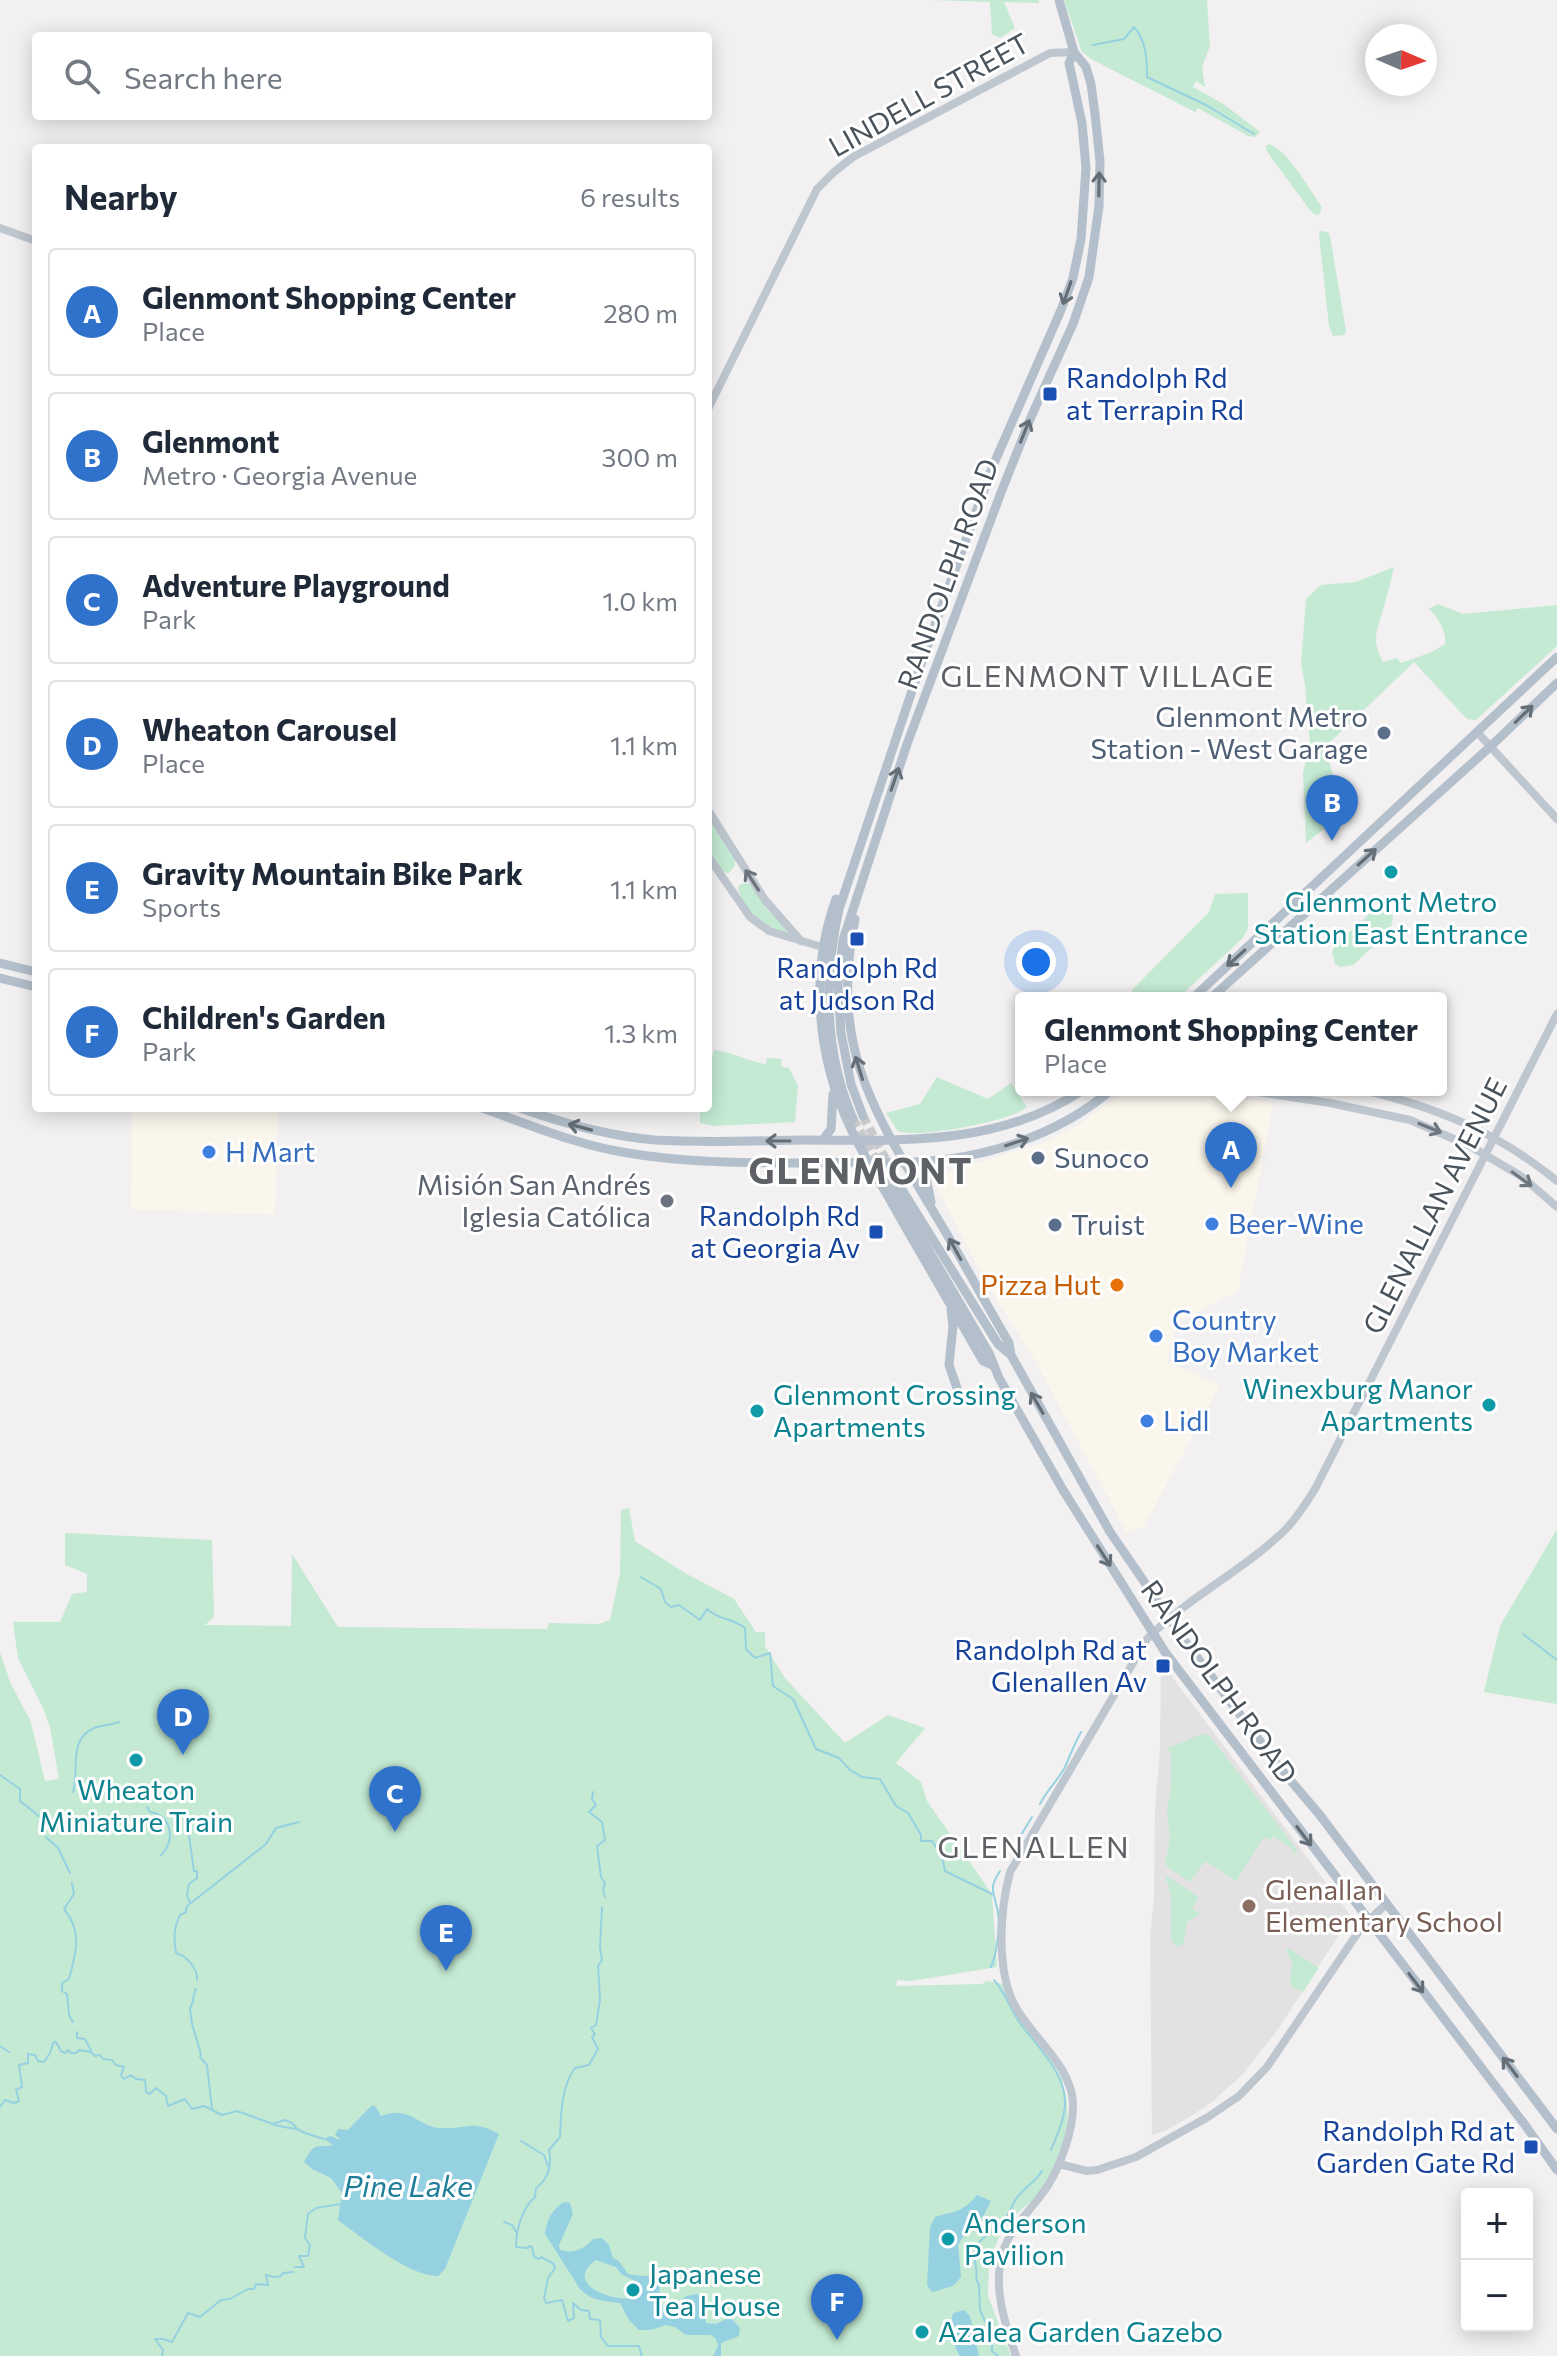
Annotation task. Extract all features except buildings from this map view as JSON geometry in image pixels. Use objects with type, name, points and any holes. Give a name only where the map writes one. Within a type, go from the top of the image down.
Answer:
[{"type":"main road","name":"RANDOLPH ROAD","points":[[1059,0],[1074,52],[1086,67],[1091,84],[1100,161],[1099,206],[1089,277],[1073,324],[1002,490],[907,744],[843,940],[838,985],[839,1020],[858,1118],[837,1073],[830,1040],[829,960],[839,909],[924,655],[992,468],[1073,278],[1081,239],[1086,168],[1082,123],[1069,63],[1074,52]]},
{"type":"main road","points":[[1199,992],[1557,657]]},
{"type":"main road","points":[[1218,992],[1557,683]]},
{"type":"main road","points":[[823,1140],[830,1133],[833,1120],[832,1083],[823,1039],[822,947],[882,780]]},
{"type":"main road","points":[[870,853],[851,938],[848,1014],[859,1070],[868,1097],[890,1140],[1009,1343],[1011,1355]]},
{"type":"main road","points":[[0,963],[32,971]]},
{"type":"main road","points":[[0,978],[32,986]]},
{"type":"main road","points":[[832,1083],[867,1162],[983,1361],[994,1366]]},
{"type":"main road","points":[[533,1112],[587,1129],[655,1140],[941,1139],[981,1133],[1040,1114],[1072,1096]]},
{"type":"main road","points":[[493,1112],[582,1143],[654,1156],[767,1163],[904,1162],[978,1153],[1033,1137],[1062,1123],[1102,1096]]},
{"type":"main road","points":[[654,1156],[655,1140]]},
{"type":"main road","points":[[932,1161],[927,1163],[925,1173],[932,1209]]},
{"type":"main road","name":"RANDOLPH ROAD","points":[[1557,2129],[1169,1619],[1096,1509],[1011,1355],[998,1344],[896,1186],[1063,1490],[1153,1633],[1368,1921],[1553,2156],[1557,2170]]},
{"type":"main road","points":[[943,1292],[953,1318],[949,1359],[957,1388]]},
{"type":"street","name":"LINDELL STREET","points":[[712,401],[817,189],[827,178],[853,157],[1050,53],[1074,52]]},
{"type":"street","points":[[0,228],[32,240]]},
{"type":"street","points":[[1477,732],[1557,819]]},
{"type":"street","points":[[712,816],[765,900],[801,941]]},
{"type":"street","points":[[712,862],[750,917],[769,931],[822,947]]},
{"type":"street","name":"GLENALLAN AVENUE","points":[[1016,2356],[999,2292],[1002,2254],[1017,2225],[1043,2194],[1059,2164],[1072,2116],[1070,2086],[1014,2004],[1004,1973],[1005,1893],[1010,1872],[1142,1646],[1169,1619],[1286,1529],[1315,1489],[1557,1014]]},
{"type":"street","points":[[1284,1096],[1410,1120],[1470,1146],[1521,1176],[1557,1207]]},
{"type":"street","points":[[1389,1096],[1450,1116],[1495,1136],[1557,1181]]},
{"type":"street","points":[[1059,2164],[1087,2171],[1136,2157],[1239,2096],[1267,2067],[1346,1950],[1368,1921],[1386,1904]]},
{"type":"shaded area","points":[[1119,1096],[1225,1096],[1273,1104],[1238,1291],[1177,1322],[1167,1362],[1220,1385],[1144,1526],[1127,1533],[1032,1355],[987,1284],[935,1184],[946,1172],[1043,1143],[1078,1125]]},
{"type":"shaded area","points":[[132,1112],[278,1112],[275,1215],[131,1209]]},
{"type":"shaded area","name":"Glenallan Elementary School","points":[[1161,1662],[1351,1916],[1279,2028],[1243,2074],[1212,2102],[1165,2131],[1152,2135],[1150,1936],[1160,1748]]},
{"type":"green space","points":[[932,0],[1038,0],[1039,3],[1004,2],[1015,28],[1000,38],[992,34],[990,2]]},
{"type":"green space","points":[[1064,0],[1207,0],[1210,46],[1202,67],[1205,87],[1196,81],[1193,87],[1225,105],[1260,132],[1255,137],[1248,136],[1198,108],[1195,112],[1091,59],[1082,52]]},
{"type":"green space","points":[[1269,144],[1284,154],[1298,172],[1322,207],[1319,215],[1309,209],[1266,150]]},
{"type":"green space","points":[[1320,231],[1328,232],[1330,236],[1346,331],[1344,335],[1333,336],[1329,326]]},
{"type":"green space","points":[[1394,567],[1376,634],[1383,662],[1397,658],[1401,663],[1445,644],[1441,625],[1429,609],[1438,604],[1463,614],[1557,605],[1557,646],[1476,720],[1467,719],[1414,662],[1325,747],[1338,793],[1324,829],[1306,843],[1303,773],[1310,744],[1301,663],[1306,599],[1321,585],[1356,582]]},
{"type":"green space","points":[[712,823],[735,859],[735,866],[729,873],[723,872],[712,856]]},
{"type":"green space","points":[[745,883],[750,884],[766,908],[787,930],[786,933],[763,923],[751,911],[738,889]]},
{"type":"green space","points":[[1248,893],[1248,928],[1243,938],[1184,992],[1132,992],[1209,912],[1215,894]]},
{"type":"green space","points":[[1383,908],[1393,917],[1390,931],[1353,965],[1340,967],[1335,964],[1332,952],[1336,944],[1375,909]]},
{"type":"green space","points":[[714,1050],[766,1064],[767,1058],[782,1059],[781,1067],[789,1068],[798,1086],[795,1122],[714,1126],[700,1123],[700,1112],[712,1112]]},
{"type":"green space","points":[[937,1077],[988,1099],[1011,1083],[1015,1096],[1020,1096],[1027,1107],[1003,1118],[924,1133],[898,1131],[886,1113],[920,1104]]},
{"type":"green space","points":[[629,1508],[635,1541],[734,1599],[756,1632],[765,1632],[765,1646],[785,1678],[845,1743],[888,1715],[925,1728],[896,1763],[921,1782],[927,1801],[992,1894],[997,1967],[911,1981],[897,1980],[896,1986],[982,1984],[987,1981],[1004,1984],[1062,2078],[1067,2102],[1067,2146],[1036,2199],[1002,2230],[989,2262],[988,2296],[1011,2356],[0,2356],[0,1652],[10,1682],[31,1722],[45,1781],[59,1779],[50,1727],[18,1658],[13,1622],[60,1622],[72,1594],[87,1592],[87,1574],[65,1565],[65,1533],[212,1540],[214,1617],[205,1625],[291,1626],[292,1554],[338,1627],[547,1629],[549,1623],[599,1624],[610,1620],[620,1573],[621,1510]]},
{"type":"green space","points":[[1557,1529],[1557,1704],[1484,1692],[1500,1626]]},
{"type":"green space","points":[[1202,1734],[1209,1735],[1298,1851],[1292,1855],[1294,1850],[1274,1836],[1270,1840],[1264,1837],[1236,1881],[1205,1861],[1190,1882],[1165,1865],[1170,1838],[1167,1811],[1171,1789],[1171,1753],[1166,1748]]},
{"type":"green space","points":[[1165,1875],[1199,1897],[1192,1908],[1200,1914],[1187,1922],[1184,1942],[1179,1947],[1171,1941],[1171,1896]]},
{"type":"green space","points":[[1288,1948],[1319,1968],[1303,1992],[1290,1983],[1292,1963]]},
{"type":"water","name":"Pine Lake","points":[[372,2105],[381,2116],[400,2113],[434,2127],[476,2126],[499,2134],[445,2269],[438,2276],[427,2275],[400,2263],[338,2220],[342,2193],[331,2178],[304,2162],[316,2147],[333,2145],[324,2139],[330,2136],[341,2140],[335,2135],[338,2129],[348,2130]]},
{"type":"water","points":[[977,2195],[991,2201],[984,2215],[966,2232],[958,2245],[961,2277],[953,2286],[932,2292],[927,2285],[930,2227],[935,2217],[962,2208]]},
{"type":"water","points":[[564,2202],[570,2203],[573,2214],[559,2245],[560,2250],[578,2250],[593,2239],[602,2238],[609,2245],[613,2258],[628,2274],[656,2275],[659,2278],[660,2302],[665,2309],[670,2310],[686,2296],[697,2294],[703,2298],[706,2323],[716,2324],[728,2318],[740,2328],[739,2336],[721,2343],[721,2356],[713,2356],[718,2346],[711,2335],[686,2335],[666,2325],[639,2330],[629,2320],[620,2303],[598,2300],[585,2293],[545,2234],[550,2216]],"holes":[[[596,2260],[616,2267],[621,2274],[633,2280],[636,2288],[632,2298],[603,2294],[587,2283],[587,2268]]]},
{"type":"water","points":[[964,2310],[970,2316],[979,2356],[960,2356],[953,2340],[953,2313]]},
{"type":"waterway","points":[[1093,45],[1124,39],[1134,27],[1143,44],[1147,77],[1206,105],[1254,134]]},
{"type":"waterway","points":[[641,1577],[661,1589],[665,1602],[671,1607],[679,1605],[700,1620],[707,1609],[745,1628],[746,1649],[755,1658],[770,1653],[773,1686],[793,1699],[816,1749],[839,1758],[862,1777],[880,1779],[896,1806],[908,1813],[921,1835],[921,1841],[932,1841],[942,1857],[945,1871],[992,1894]]},
{"type":"waterway","points":[[1523,1634],[1557,1660]]},
{"type":"waterway","points":[[73,1792],[80,1740],[94,1728],[119,1722]]},
{"type":"waterway","points":[[1040,1804],[1065,1767],[1081,1732]]},
{"type":"waterway","points":[[0,1775],[20,1789],[20,1801],[44,1820],[45,1825]]},
{"type":"waterway","points":[[593,1792],[592,1799],[596,1805],[589,1812],[602,1822],[605,1840],[597,1846],[605,1897]]},
{"type":"waterway","points":[[147,1807],[150,1812],[163,1818],[169,1829],[169,1843],[161,1855]]},
{"type":"waterway","points":[[1018,1840],[1032,1817]]},
{"type":"waterway","points":[[187,1821],[197,1878],[189,1884],[187,1895],[190,1903],[178,1920],[175,1943],[176,1953],[191,1964],[197,1980]]},
{"type":"waterway","points":[[191,1903],[266,1844],[276,1828],[299,1822]]},
{"type":"waterway","points":[[46,1837],[58,1848],[70,1873]]},
{"type":"waterway","points":[[991,1967],[998,1929],[993,1885],[1000,1871]]},
{"type":"waterway","points":[[72,1883],[74,1894],[64,1909],[74,1926],[76,1951],[69,1979],[62,1983],[62,1991],[67,1994],[69,2015],[73,2022]]},
{"type":"waterway","points":[[602,1907],[602,1960],[598,1966],[600,2000],[596,2025],[591,2028],[598,2049],[589,2065],[575,2068],[570,2075],[563,2101],[560,2137],[549,2150],[547,2176],[536,2188],[535,2197],[521,2220],[516,2247],[532,2247],[534,2257],[554,2264],[555,2268],[548,2278],[546,2303],[562,2300],[568,2321],[574,2318],[573,2303],[581,2310],[589,2311],[590,2319],[600,2320],[601,2337],[608,2346],[639,2346],[642,2356]]},
{"type":"waterway","points":[[994,1980],[1020,2023],[1055,2070],[1064,2091],[1065,2108],[1051,2150]]},
{"type":"waterway","points":[[196,1989],[190,2008],[192,2024],[200,2057],[207,2065],[212,2109]]},
{"type":"waterway","points":[[77,2032],[77,2038],[85,2039],[91,2051]]},
{"type":"waterway","points":[[0,2107],[5,2100],[19,2101],[16,2090],[22,2087],[19,2065],[28,2063],[28,2054],[44,2062],[56,2042],[65,2053],[79,2050],[112,2060],[124,2067],[121,2075],[124,2079],[131,2075],[145,2080],[146,2092],[150,2094],[156,2088],[166,2096],[168,2106],[185,2099],[192,2109],[204,2106],[222,2115],[237,2111],[273,2124],[285,2120],[305,2133],[324,2139]]},
{"type":"waterway","points":[[0,2046],[9,2052]]},
{"type":"waterway","points":[[274,2125],[295,2129]]},
{"type":"waterway","points":[[521,2141],[544,2155],[548,2166]]},
{"type":"waterway","points":[[998,2356],[992,2351],[992,2337],[980,2310],[975,2252],[980,2241],[1003,2223],[1016,2199],[1042,2171]]},
{"type":"waterway","points":[[295,2267],[304,2267],[299,2256],[308,2256],[310,2245],[305,2238],[308,2214],[316,2208],[341,2204]]},
{"type":"waterway","points":[[504,2222],[512,2225],[517,2233]]},
{"type":"waterway","points":[[162,2356],[163,2350],[155,2339],[172,2342],[188,2313],[200,2317],[221,2300],[254,2289],[256,2284],[268,2285],[266,2275],[274,2277],[293,2272]]},
{"type":"tunnel","points":[[863,1116],[899,1185]]},
{"type":"tunnel","points":[[853,1119],[892,1188]]},
{"type":"place","name":"Randolph Rd at Terrapin Rd","points":[[1050,394]]},
{"type":"place","name":"Glenmont Metro Station - West Garage","points":[[1384,733]]},
{"type":"place","name":"Glenmont","points":[[1332,841]]},
{"type":"place","name":"Glenmont Metro Station East Entrance","points":[[1391,872]]},
{"type":"place","name":"Randolph Rd at Judson Rd","points":[[857,939]]},
{"type":"place","name":"H Mart","points":[[209,1152]]},
{"type":"place","name":"Sunoco","points":[[1038,1158]]},
{"type":"place","name":"Glenmont Shopping Center","points":[[1231,1188]]},
{"type":"place","name":"Misión San Andrés Iglesia Católica","points":[[667,1201]]},
{"type":"place","name":"Beer-Wine","points":[[1212,1224]]},
{"type":"place","name":"Truist","points":[[1055,1225]]},
{"type":"place","name":"Randolph Rd at Georgia Av","points":[[876,1232]]},
{"type":"place","name":"Pizza Hut","points":[[1117,1285]]},
{"type":"place","name":"Country Boy Market","points":[[1156,1336]]},
{"type":"place","name":"Winexburg Manor Apartments","points":[[1489,1405]]},
{"type":"place","name":"Glenmont Crossing Apartments","points":[[757,1411]]},
{"type":"place","name":"Lidl","points":[[1147,1421]]},
{"type":"place","name":"Randolph Rd at Glenallen Av","points":[[1163,1666]]},
{"type":"place","name":"Wheaton Carousel","points":[[183,1755]]},
{"type":"place","name":"Wheaton Miniature Train","points":[[136,1760]]},
{"type":"place","name":"Adventure Playground","points":[[395,1832]]},
{"type":"place","name":"Glenallan Elementary School","points":[[1249,1906]]},
{"type":"place","name":"Gravity Mountain Bike Park","points":[[446,1971]]},
{"type":"place","name":"Randolph Rd at Garden Gate Rd","points":[[1531,2147]]},
{"type":"place","name":"Anderson Pavilion","points":[[948,2239]]},
{"type":"place","name":"Japanese Tea House","points":[[633,2290]]},
{"type":"place","name":"Azalea Garden Gazebo","points":[[922,2332]]},
{"type":"place","name":"Children's Garden","points":[[837,2340]]},
{"type":"district","name":"GLENMONT VILLAGE","points":[[1108,677]]},
{"type":"district","name":"GLENMONT","points":[[861,1171]]},
{"type":"district","name":"GLENALLEN","points":[[1034,1848]]}]
